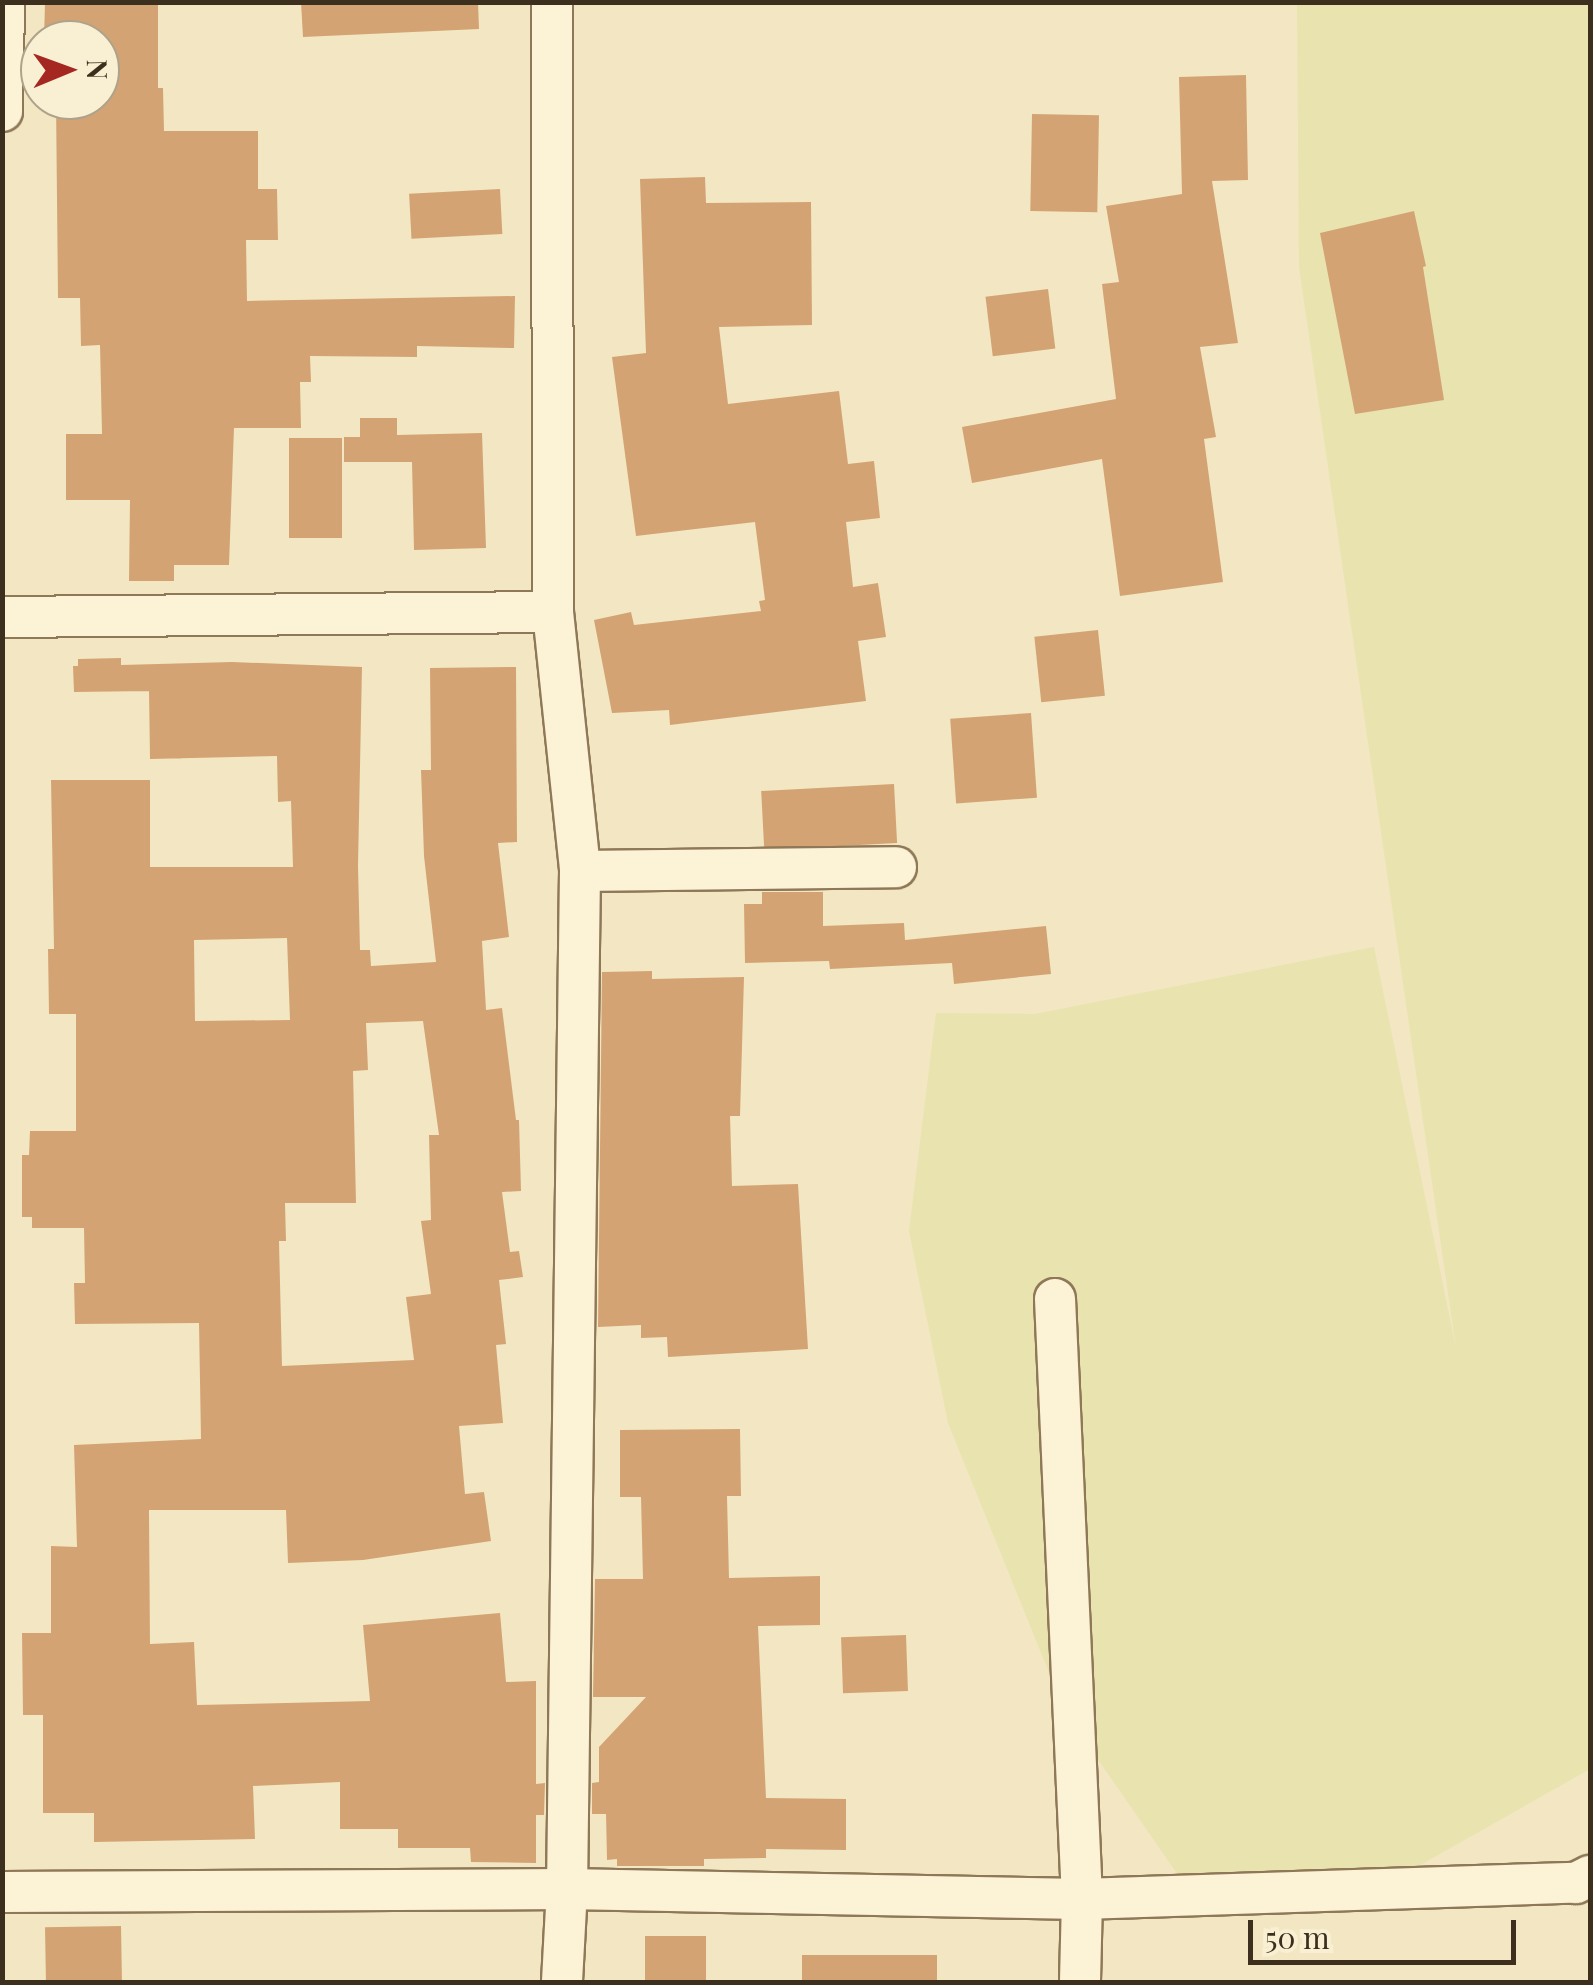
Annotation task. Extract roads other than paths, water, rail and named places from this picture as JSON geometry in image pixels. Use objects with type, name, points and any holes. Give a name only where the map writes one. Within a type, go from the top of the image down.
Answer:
[{"type":"street","points":[[2,111],[4,2]]},
{"type":"street","points":[[552,2],[553,612],[580,871],[567,1889],[562,1982]]},
{"type":"street","points":[[2,617],[553,612]]},
{"type":"street","points":[[580,871],[896,867]]},
{"type":"street","points":[[1055,1299],[1082,1900],[1080,1982]]},
{"type":"street","points":[[2,1892],[567,1889],[1082,1900],[1576,1882],[1590,1876]]}]
